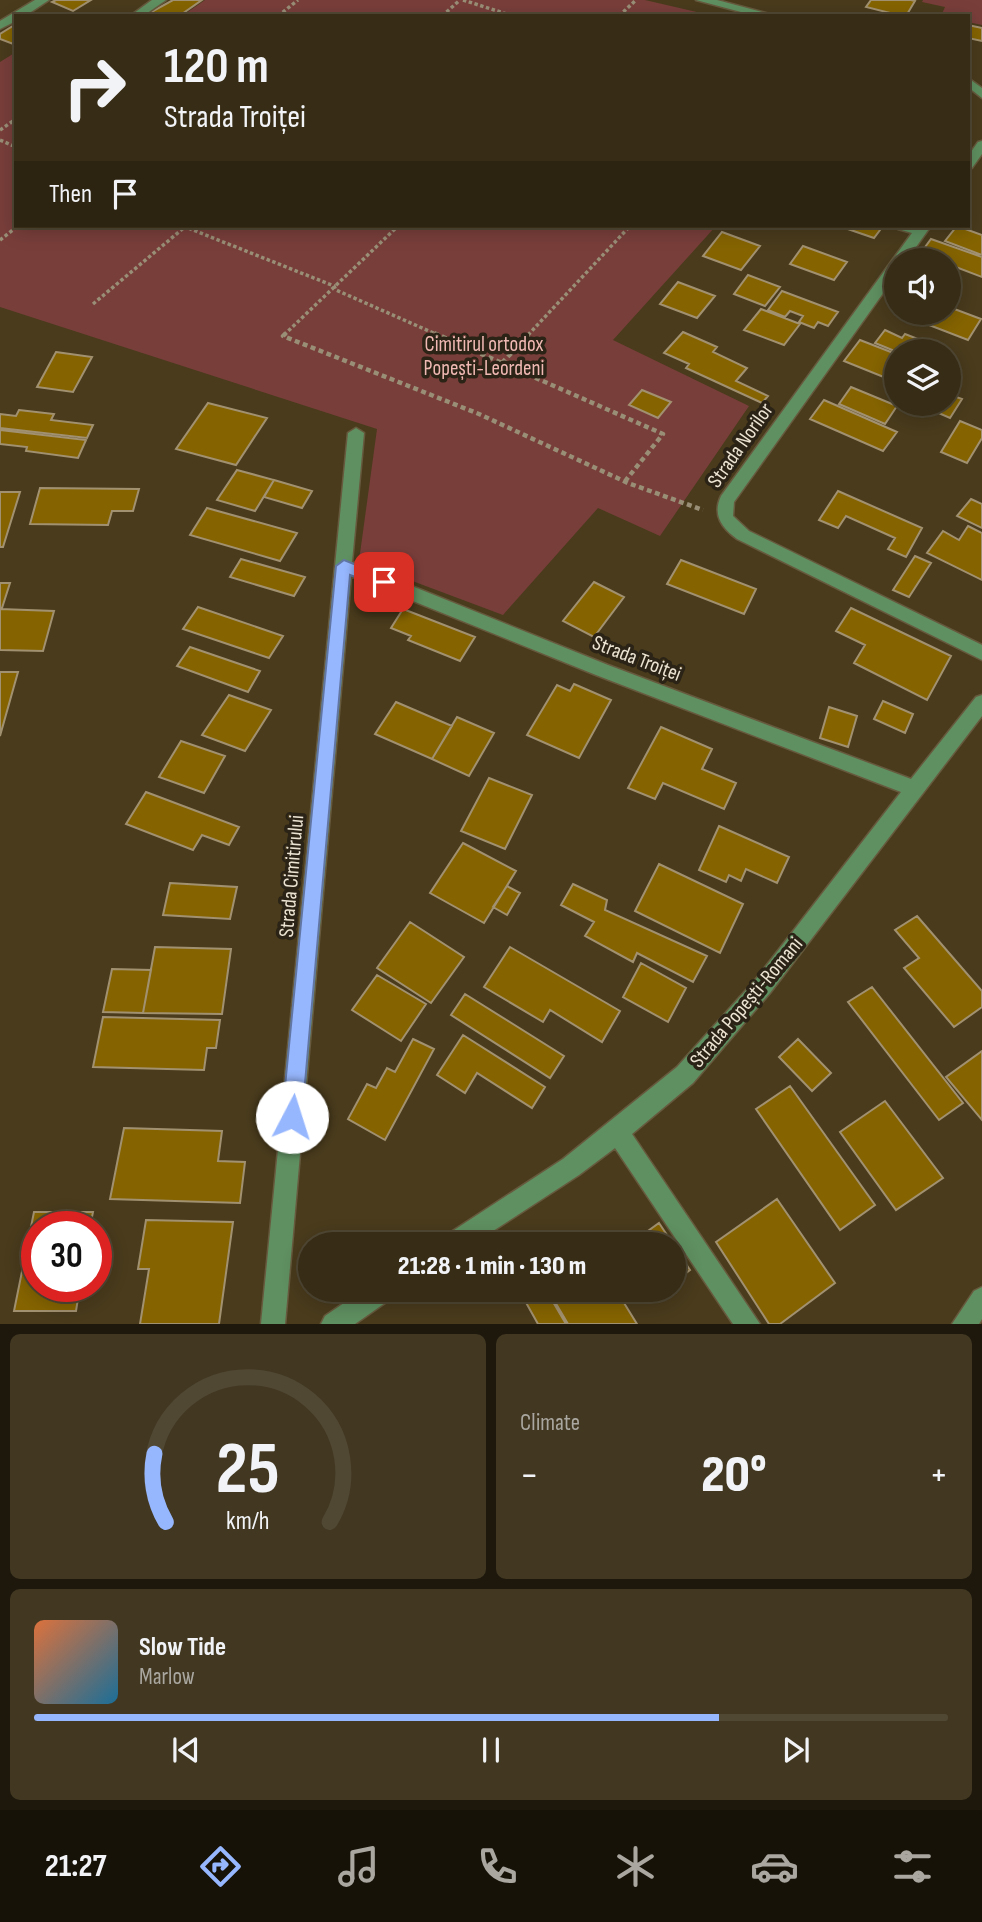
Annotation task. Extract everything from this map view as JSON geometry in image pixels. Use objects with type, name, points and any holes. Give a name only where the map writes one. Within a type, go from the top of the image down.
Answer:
[{"type":"street","points":[[19,14],[43,0]]},
{"type":"street","points":[[138,14],[160,0]]},
{"type":"street","points":[[702,0],[763,14]]},
{"type":"street","points":[[970,162],[982,145]]},
{"type":"street","name":"Strada Norilor","points":[[908,248],[922,229]]},
{"type":"street","name":"Strada Norilor","points":[[884,281],[727,499],[724,516],[728,525],[743,535],[982,653]]},
{"type":"street","name":"Strada Cimitirului","points":[[273,1324],[356,433]]},
{"type":"street","name":"Strada Troiței","points":[[344,566],[602,670],[915,789]]},
{"type":"street","name":"Strada Popești-Romani","points":[[471,1232],[571,1167],[617,1132],[685,1074],[715,1043],[763,986],[982,702]]},
{"type":"street","points":[[617,1132],[748,1324]]},
{"type":"street","points":[[964,1324],[982,1299]]},
{"type":"street","points":[[333,1324],[366,1302]]},
{"type":"path","points":[[280,14],[298,0]]},
{"type":"path","points":[[444,14],[462,0],[507,14]]},
{"type":"path","points":[[621,14],[636,0]]},
{"type":"path","points":[[0,240],[16,228]]},
{"type":"path","points":[[93,304],[183,228]]},
{"type":"path","points":[[190,228],[334,286],[336,290],[663,434],[625,480]]},
{"type":"path","points":[[396,228],[283,336],[444,398],[682,504],[724,516]]},
{"type":"path","points":[[502,363],[629,228]]},
{"type":"green space","points":[[205,0],[645,0],[705,14],[185,14]]},
{"type":"green space","points":[[982,0],[982,25],[970,22],[970,14],[942,14],[945,7],[922,2]]},
{"type":"green space","name":"Cimitirul ortodox Popești-Leordeni","points":[[14,53],[14,228],[714,228],[613,340],[749,406],[660,536],[598,508],[503,615],[359,561],[377,429],[0,307],[0,62]]},
{"type":"building","points":[[91,0],[73,11],[52,2]]},
{"type":"building","points":[[173,0],[202,0],[182,14],[148,14]]},
{"type":"building","points":[[871,0],[915,1],[907,14],[894,14],[866,7]]},
{"type":"building","points":[[14,25],[14,44],[0,39],[0,34]]},
{"type":"building","points":[[970,25],[982,28],[982,41],[970,38]]},
{"type":"building","points":[[845,228],[882,228],[874,238]]},
{"type":"building","points":[[955,228],[982,235],[982,255],[945,241]]},
{"type":"building","points":[[722,232],[760,246],[741,270],[703,256]]},
{"type":"building","points":[[931,239],[956,248],[924,248]]},
{"type":"building","points":[[803,246],[847,262],[834,280],[790,264]]},
{"type":"building","points":[[961,250],[982,257],[982,277],[961,269]]},
{"type":"building","points":[[748,275],[780,287],[765,306],[734,294]]},
{"type":"building","points":[[678,282],[715,296],[697,318],[660,304]]},
{"type":"building","points":[[782,291],[838,312],[828,326],[818,322],[814,328],[799,322],[803,316],[790,311],[785,317],[768,310]]},
{"type":"building","points":[[761,309],[800,324],[784,345],[744,330]]},
{"type":"building","points":[[961,312],[981,319],[968,340],[929,325],[961,325]]},
{"type":"building","points":[[885,330],[902,338],[905,334],[918,339],[884,339],[884,347],[875,343]]},
{"type":"building","points":[[683,332],[717,347],[713,352],[747,368],[736,381],[768,396],[762,403],[686,368],[689,364],[664,353]]},
{"type":"building","points":[[860,340],[884,349],[884,377],[844,361]]},
{"type":"building","points":[[56,352],[92,357],[73,392],[37,387]]},
{"type":"building","points":[[851,387],[884,401],[884,416],[890,416],[885,424],[839,404]]},
{"type":"building","points":[[642,390],[671,402],[658,418],[629,405]]},
{"type":"building","points":[[824,400],[897,432],[883,451],[810,419]]},
{"type":"building","points":[[208,403],[267,418],[236,465],[176,449]]},
{"type":"building","points":[[19,410],[54,414],[51,420],[93,425],[87,438],[0,428],[0,414],[16,416]]},
{"type":"building","points":[[960,421],[982,430],[982,438],[967,463],[941,452]]},
{"type":"building","points":[[0,430],[86,440],[78,458],[26,451],[27,447],[0,444]]},
{"type":"building","points":[[237,470],[274,480],[255,511],[217,500]]},
{"type":"building","points":[[274,480],[312,491],[302,508],[264,497]]},
{"type":"building","points":[[40,488],[139,489],[133,511],[112,511],[108,525],[30,524]]},
{"type":"building","points":[[838,491],[922,528],[906,557],[888,549],[895,538],[846,516],[838,528],[819,520]]},
{"type":"building","points":[[0,492],[20,492],[3,547],[0,547]]},
{"type":"building","points":[[971,499],[982,504],[982,528],[957,516]]},
{"type":"building","points":[[207,508],[297,533],[280,561],[190,535]]},
{"type":"building","points":[[968,526],[982,533],[982,580],[927,553],[943,531],[959,540]]},
{"type":"building","points":[[915,556],[931,563],[909,597],[893,590]]},
{"type":"building","points":[[241,559],[305,577],[294,596],[230,577]]},
{"type":"building","points":[[681,560],[756,589],[744,614],[667,584]]},
{"type":"building","points":[[594,582],[624,597],[594,637],[563,621]]},
{"type":"building","points":[[0,583],[10,583],[2,608],[0,608]]},
{"type":"building","points":[[198,607],[283,636],[269,658],[183,629]]},
{"type":"building","points":[[851,608],[951,656],[927,700],[854,663],[865,645],[836,631]]},
{"type":"building","points":[[0,609],[54,611],[43,651],[0,650]]},
{"type":"building","points":[[403,609],[475,637],[460,661],[408,640],[411,636],[391,628]]},
{"type":"building","points":[[190,647],[260,671],[248,692],[177,666]]},
{"type":"building","points":[[0,672],[18,672],[0,736]]},
{"type":"building","points":[[574,684],[611,700],[579,758],[527,735],[557,685],[570,691]]},
{"type":"building","points":[[229,695],[271,710],[245,751],[202,735]]},
{"type":"building","points":[[883,701],[913,714],[905,733],[874,719]]},
{"type":"building","points":[[396,702],[452,726],[432,759],[375,734]]},
{"type":"building","points":[[829,707],[857,716],[848,747],[820,738]]},
{"type":"building","points":[[457,717],[494,733],[469,776],[432,759]]},
{"type":"building","points":[[661,727],[712,749],[702,769],[736,783],[724,809],[663,783],[655,799],[628,788]]},
{"type":"building","points":[[181,741],[225,756],[204,793],[159,777]]},
{"type":"building","points":[[489,778],[532,795],[505,849],[461,831]]},
{"type":"building","points":[[146,792],[239,827],[229,845],[202,835],[193,850],[126,824]]},
{"type":"building","points":[[719,826],[789,857],[777,883],[746,869],[741,881],[729,875],[726,882],[699,870]]},
{"type":"building","points":[[463,843],[516,871],[484,923],[430,893]]},
{"type":"building","points":[[659,864],[743,904],[720,953],[635,911]]},
{"type":"building","points":[[170,883],[237,887],[230,919],[163,915]]},
{"type":"building","points":[[573,884],[607,900],[605,910],[707,956],[693,982],[637,953],[633,962],[585,936],[594,922],[561,905]]},
{"type":"building","points":[[507,886],[520,893],[507,915],[493,907]]},
{"type":"building","points":[[917,916],[982,991],[982,1007],[954,1027],[904,968],[919,958],[895,930]]},
{"type":"building","points":[[410,922],[464,957],[431,1003],[377,968]]},
{"type":"building","points":[[155,947],[231,949],[222,1014],[143,1013]]},
{"type":"building","points":[[510,947],[620,1011],[602,1042],[550,1010],[543,1022],[484,987]]},
{"type":"building","points":[[641,963],[686,988],[668,1022],[623,997]]},
{"type":"building","points":[[112,969],[151,970],[143,1013],[103,1012]]},
{"type":"building","points":[[377,975],[426,1004],[401,1041],[352,1010]]},
{"type":"building","points":[[872,987],[963,1103],[939,1120],[848,1002]]},
{"type":"building","points":[[465,994],[564,1056],[550,1078],[451,1015]]},
{"type":"building","points":[[103,1017],[220,1020],[216,1048],[207,1048],[204,1070],[93,1067]]},
{"type":"building","points":[[463,1035],[545,1087],[532,1108],[477,1073],[465,1093],[437,1075]]},
{"type":"building","points":[[413,1039],[434,1049],[385,1140],[348,1119],[367,1084],[376,1088],[387,1068],[395,1072]]},
{"type":"building","points":[[798,1039],[831,1073],[812,1091],[779,1057]]},
{"type":"building","points":[[982,1051],[982,1120],[946,1077]]},
{"type":"building","points":[[790,1086],[875,1205],[840,1230],[756,1109]]},
{"type":"building","points":[[885,1101],[943,1178],[896,1210],[840,1132]]},
{"type":"building","points":[[124,1128],[222,1131],[218,1161],[245,1162],[240,1203],[110,1199]]},
{"type":"building","points":[[777,1199],[835,1283],[780,1324],[769,1324],[716,1242]]},
{"type":"building","points":[[146,1220],[233,1222],[219,1324],[140,1324],[149,1269],[138,1269]]},
{"type":"building","points":[[659,1223],[665,1232],[647,1232]]},
{"type":"building","points":[[21,1276],[21,1302],[77,1302],[76,1311],[14,1311]]},
{"type":"building","points":[[526,1302],[553,1302],[566,1324],[538,1324]]},
{"type":"building","points":[[555,1302],[623,1302],[637,1324],[568,1324]]},
{"type":"route","points":[[292,1117],[344,566],[384,582]]}]
